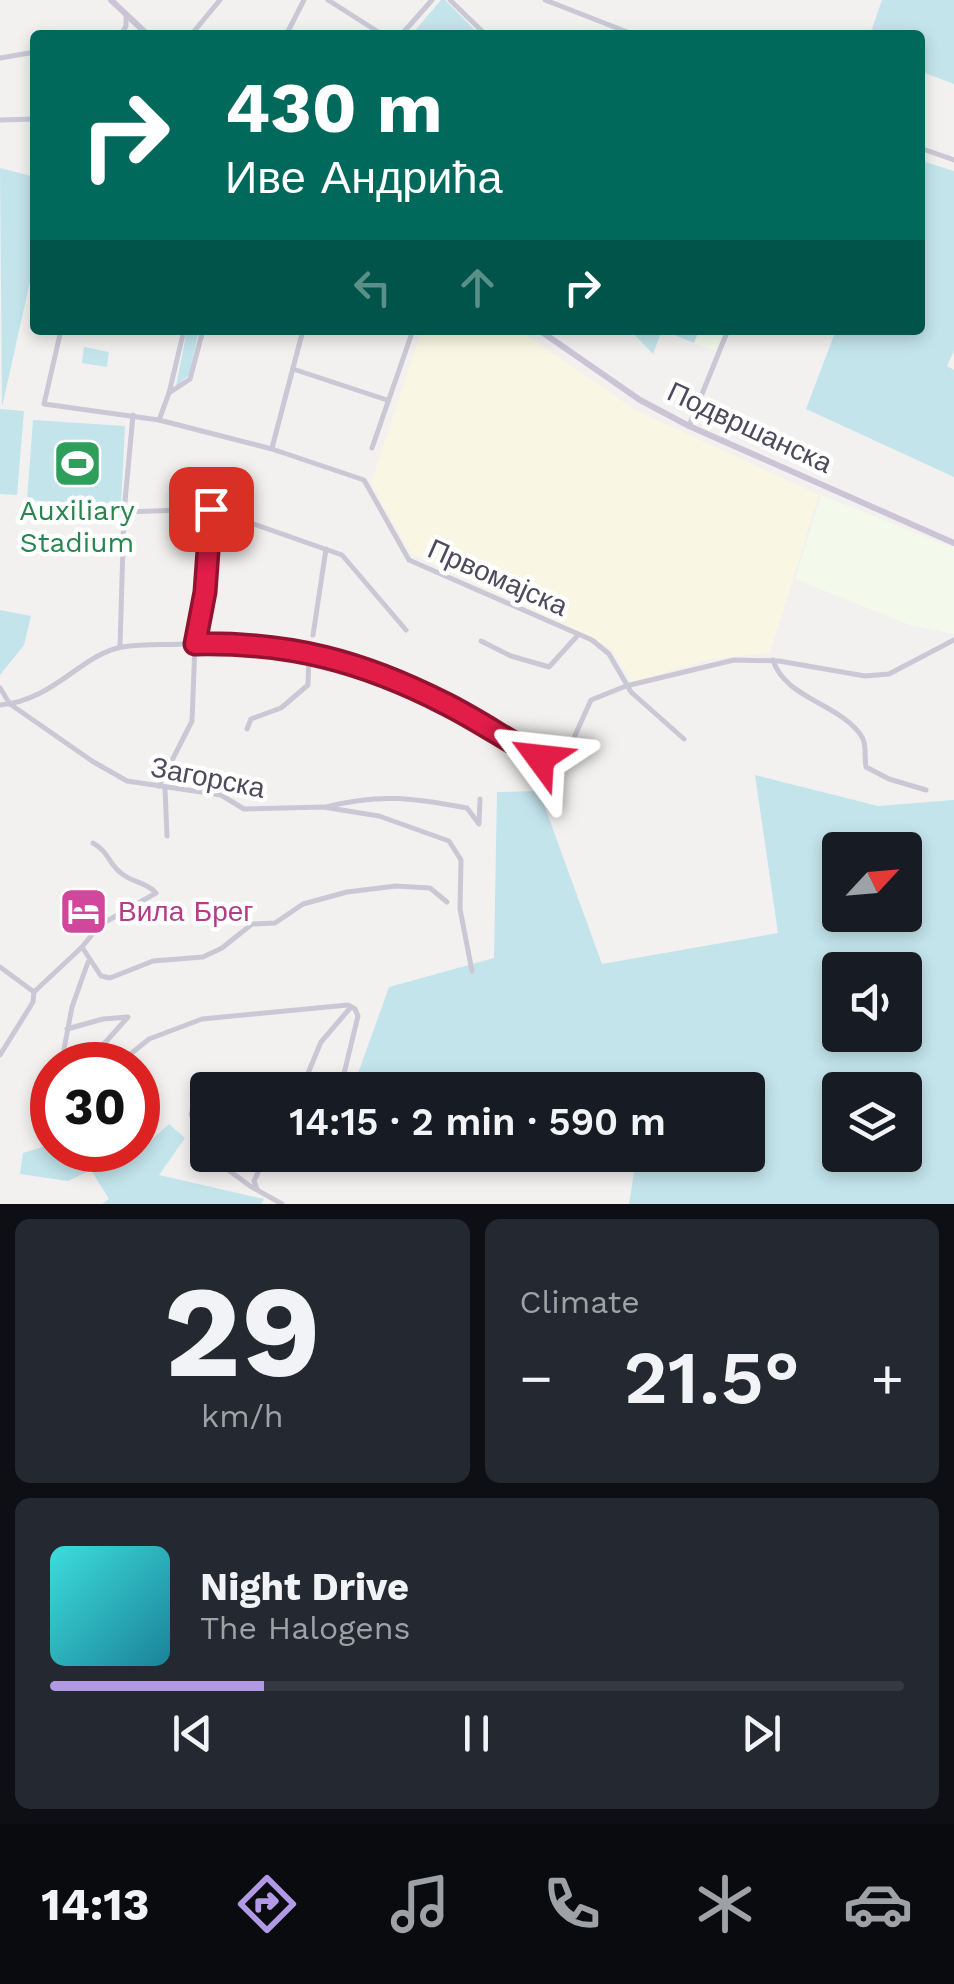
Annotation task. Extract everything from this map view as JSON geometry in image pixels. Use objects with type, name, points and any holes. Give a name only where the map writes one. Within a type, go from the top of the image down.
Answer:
[{"type":"street","points":[[112,0],[143,30]]},
{"type":"street","points":[[195,30],[220,0]]},
{"type":"street","points":[[289,30],[304,0]]},
{"type":"street","points":[[328,0],[375,30]]},
{"type":"street","points":[[406,30],[432,0]]},
{"type":"street","points":[[450,0],[481,30]]},
{"type":"street","points":[[545,0],[622,30]]},
{"type":"street","points":[[124,30],[126,14]]},
{"type":"street","points":[[0,58],[30,53]]},
{"type":"street","points":[[0,120],[30,119]]},
{"type":"street","points":[[925,150],[954,160]]},
{"type":"street","name":"Првомајска","points":[[60,335],[44,404],[158,420],[272,448],[367,482],[409,560],[578,634],[605,650],[626,686],[684,739]]},
{"type":"street","points":[[158,420],[183,335]]},
{"type":"street","points":[[169,393],[190,379],[202,335]]},
{"type":"street","points":[[272,448],[302,335]]},
{"type":"street","points":[[372,448],[411,335]]},
{"type":"street","name":"Подвршанска","points":[[546,335],[640,400],[689,426],[954,544]]},
{"type":"street","points":[[689,426],[726,335]]},
{"type":"street","points":[[293,369],[387,400]]},
{"type":"street","points":[[120,648],[124,512],[134,415]]},
{"type":"street","points":[[124,512],[211,509],[326,549],[350,561],[406,630]]},
{"type":"street","points":[[167,836],[162,787],[192,721],[195,644],[205,592],[211,509]]},
{"type":"street","points":[[313,635],[326,549]]},
{"type":"street","points":[[481,640],[511,656],[549,668],[578,634]]},
{"type":"street","points":[[0,705],[47,691],[120,648],[245,644],[310,651],[365,669],[444,703],[546,761],[557,761],[563,757],[591,700],[626,686],[734,660],[773,660],[879,676],[954,640]]},
{"type":"street","points":[[248,729],[251,719],[281,708],[308,685],[310,651]]},
{"type":"street","points":[[773,660],[777,670],[804,694],[858,732],[865,741],[866,767],[926,790]]},
{"type":"street","points":[[0,688],[10,704]]},
{"type":"street","name":"Загорска","points":[[10,704],[119,778],[221,795],[244,809],[323,807],[392,819],[444,838],[454,846],[461,860],[460,909],[472,971]]},
{"type":"street","points":[[323,807],[377,796],[414,800],[467,808],[479,824],[480,800]]},
{"type":"street","points":[[0,1056],[33,1002],[34,992],[106,920],[156,892],[121,874],[104,850],[93,843]]},
{"type":"street","points":[[82,947],[100,976],[106,978],[153,961],[202,957],[222,948],[252,924],[275,923],[303,904],[370,888],[430,888],[448,902]]},
{"type":"street","points":[[64,1042],[88,959]]},
{"type":"street","points":[[0,967],[34,992]]},
{"type":"street","points":[[146,1042],[202,1019],[351,1007]]},
{"type":"street","points":[[309,1072],[322,1042],[351,1007]]},
{"type":"street","points":[[344,1072],[358,1016],[351,1007]]},
{"type":"street","points":[[67,1029],[126,1016],[128,1019],[106,1042]]},
{"type":"street","points":[[231,1172],[268,1201],[282,1204]]},
{"type":"street","points":[[257,1191],[254,1181],[258,1172]]},
{"type":"shaded area","points":[[445,0],[475,30],[415,30]]},
{"type":"shaded area","points":[[882,0],[954,0],[954,84],[925,73],[925,30],[872,30]]},
{"type":"shaded area","points":[[925,162],[954,171],[954,351],[947,366],[954,370],[954,477],[806,409],[834,335],[925,335]]},
{"type":"shaded area","points":[[0,168],[30,176],[30,281],[2,407]]},
{"type":"shaded area","points":[[186,335],[198,335],[189,375],[176,386]]},
{"type":"shaded area","points":[[420,335],[526,335],[637,411],[819,495],[770,653],[711,659],[632,682],[612,650],[595,639],[411,554],[371,483]]},
{"type":"shaded area","points":[[635,335],[660,335],[653,354]]},
{"type":"shaded area","points":[[674,335],[697,335],[694,343]]},
{"type":"shaded area","points":[[697,335],[722,335],[716,351],[694,343]]},
{"type":"shaded area","points":[[84,347],[109,352],[107,367],[82,363]]},
{"type":"shaded area","points":[[0,409],[24,411],[17,495],[0,494]]},
{"type":"shaded area","name":"Auxiliary Stadium","points":[[33,420],[125,426],[121,506],[27,500]]},
{"type":"shaded area","points":[[821,495],[954,548],[954,634],[910,625],[795,579]]},
{"type":"shaded area","points":[[0,610],[31,616],[24,645],[0,675]]},
{"type":"shaded area","points":[[755,775],[878,806],[954,800],[954,1204],[629,1204],[634,1172],[765,1172],[765,1072],[358,1072],[389,987],[494,958],[497,792],[539,791],[602,964],[778,933]]},
{"type":"shaded area","points":[[169,1124],[185,1138],[159,1175],[264,1199],[261,1204],[102,1204],[109,1199],[92,1172],[160,1172],[160,1132]]},
{"type":"shaded area","points":[[30,1151],[30,1172],[87,1172],[68,1181],[20,1174],[23,1153]]},
{"type":"place","name":"Auxiliary Stadium","points":[[77,463]]},
{"type":"place","name":"Вила Брег","points":[[83,911]]},
{"type":"route","points":[[211,509],[205,592],[195,644],[310,651],[365,669],[444,703],[540,758]]}]
